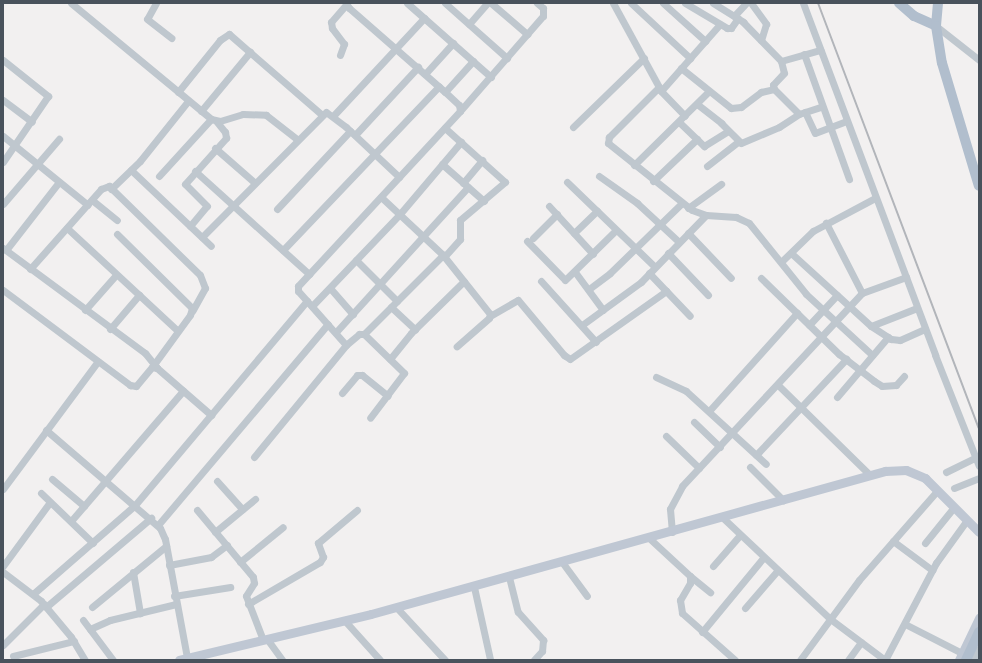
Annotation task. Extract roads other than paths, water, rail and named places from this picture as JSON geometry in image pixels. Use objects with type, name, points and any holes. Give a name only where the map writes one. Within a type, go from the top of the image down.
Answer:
[{"type":"main road","points":[[899,3],[914,16],[936,26]]},
{"type":"main road","points":[[938,3],[936,26],[942,63],[979,186]]},
{"type":"main road","points":[[183,659],[397,608],[672,532],[870,475],[896,470],[911,471],[924,478],[979,532]]},
{"type":"main road","points":[[969,659],[979,618]]},
{"type":"main road","points":[[969,659],[979,632]]},
{"type":"street","points":[[70,3],[188,101],[214,120],[226,135],[185,184],[207,206],[190,226]]},
{"type":"street","points":[[156,3],[148,19],[171,38]]},
{"type":"street","points":[[407,3],[491,77]]},
{"type":"street","points":[[445,3],[507,58]]},
{"type":"street","points":[[468,24],[487,3]]},
{"type":"street","points":[[491,3],[527,34]]},
{"type":"street","points":[[346,345],[336,332],[309,304],[297,288],[400,178],[507,58],[544,12],[537,3]]},
{"type":"street","points":[[613,3],[660,90],[685,116]]},
{"type":"street","points":[[631,3],[690,58]]},
{"type":"street","points":[[663,3],[706,41]]},
{"type":"street","points":[[685,3],[720,24],[731,28],[736,17],[746,3]]},
{"type":"street","points":[[713,3],[736,17],[781,61],[784,73],[773,84],[774,89],[802,113],[812,131],[819,132],[846,121]]},
{"type":"street","points":[[751,3],[766,24],[761,40]]},
{"type":"street","points":[[803,3],[875,198],[979,466]]},
{"type":"street","points":[[340,55],[344,44],[332,28],[331,22],[346,4],[439,86],[459,105],[460,111]]},
{"type":"street","points":[[333,116],[424,18]]},
{"type":"street","points":[[720,24],[660,90],[609,137],[608,143],[685,206],[706,215],[744,219],[782,261],[806,294],[837,321],[872,355]]},
{"type":"street","points":[[936,26],[979,60]]},
{"type":"street","points":[[178,92],[227,34],[321,114]]},
{"type":"street","points":[[425,74],[453,42]]},
{"type":"street","points":[[781,61],[820,50]]},
{"type":"street","points":[[201,110],[250,52]]},
{"type":"street","points":[[804,54],[829,128],[849,180]]},
{"type":"street","points":[[573,127],[644,58]]},
{"type":"street","points":[[3,60],[48,96],[32,122],[3,162]]},
{"type":"street","points":[[445,92],[473,61]]},
{"type":"street","points":[[277,209],[418,67]]},
{"type":"street","points":[[681,68],[708,92],[728,106],[735,108],[744,105],[761,92],[774,89]]},
{"type":"street","points":[[283,250],[439,86]]},
{"type":"street","points":[[634,165],[708,92]]},
{"type":"street","points":[[3,100],[32,122]]},
{"type":"street","points":[[111,189],[131,170],[188,101]]},
{"type":"street","points":[[697,104],[728,131],[738,142]]},
{"type":"street","points":[[707,166],[738,142],[747,142],[802,113],[822,107]]},
{"type":"street","points":[[202,237],[321,114],[326,112],[353,133],[400,178]]},
{"type":"street","points":[[159,176],[214,120],[243,114],[266,115],[297,139]]},
{"type":"street","points":[[679,122],[706,146],[728,131]]},
{"type":"street","points":[[254,457],[346,345],[359,334],[364,334],[460,239],[460,220],[505,182],[445,128]]},
{"type":"street","points":[[3,136],[60,182],[117,220]]},
{"type":"street","points":[[3,204],[59,139]]},
{"type":"street","points":[[653,180],[697,139]]},
{"type":"street","points":[[33,594],[136,505],[211,415],[309,304],[330,288],[399,215],[461,142]]},
{"type":"street","points":[[215,148],[255,183]]},
{"type":"street","points":[[336,332],[423,238],[465,185],[482,160]]},
{"type":"street","points":[[442,164],[484,201]]},
{"type":"street","points":[[131,170],[211,246]]},
{"type":"street","points":[[196,171],[309,274]]},
{"type":"street","points":[[599,176],[630,197],[679,242]]},
{"type":"street","points":[[60,182],[4,249],[156,365],[211,415]]},
{"type":"street","points":[[567,182],[655,267]]},
{"type":"street","points":[[589,290],[610,273],[634,247],[660,223],[722,184]]},
{"type":"street","points":[[3,290],[133,387],[152,367],[156,365],[192,311],[205,288],[200,275],[111,189],[104,187],[30,269]]},
{"type":"street","points":[[381,197],[423,238],[444,256],[490,316]]},
{"type":"street","points":[[782,261],[813,231],[875,198]]},
{"type":"street","points":[[549,206],[593,254]]},
{"type":"street","points":[[574,233],[597,211]]},
{"type":"street","points":[[557,214],[530,239],[562,278],[567,279],[575,272],[616,230]]},
{"type":"street","points":[[582,325],[649,273],[706,215]]},
{"type":"street","points":[[826,223],[862,293]]},
{"type":"street","points":[[67,228],[178,331]]},
{"type":"street","points":[[688,233],[731,278]]},
{"type":"street","points":[[117,234],[189,303],[192,311]]},
{"type":"street","points":[[668,253],[708,295]]},
{"type":"street","points":[[791,253],[871,326],[888,337],[900,340],[925,329]]},
{"type":"street","points":[[356,260],[397,301]]},
{"type":"street","points":[[575,272],[603,310]]},
{"type":"street","points":[[649,273],[690,316]]},
{"type":"street","points":[[85,310],[116,275]]},
{"type":"street","points":[[672,532],[670,517],[673,501],[682,486],[778,385],[862,293],[906,277]]},
{"type":"street","points":[[761,278],[846,359],[882,386],[896,385],[904,376]]},
{"type":"street","points":[[390,359],[415,329],[464,281]]},
{"type":"street","points":[[541,281],[596,342]]},
{"type":"street","points":[[330,288],[353,314]]},
{"type":"street","points":[[457,346],[490,316],[518,300],[567,358],[574,358],[666,291]]},
{"type":"street","points":[[110,329],[139,295]]},
{"type":"street","points":[[809,325],[837,295]]},
{"type":"street","points":[[391,307],[415,329]]},
{"type":"street","points":[[871,326],[917,308]]},
{"type":"street","points":[[709,411],[797,313]]},
{"type":"street","points":[[158,525],[328,324]]},
{"type":"street","points":[[364,334],[403,371],[404,376],[370,418]]},
{"type":"street","points":[[837,397],[888,337]]},
{"type":"street","points":[[756,455],[802,408],[846,359]]},
{"type":"street","points":[[4,487],[98,361]]},
{"type":"street","points":[[342,393],[357,375],[362,374],[388,396]]},
{"type":"street","points":[[656,377],[686,391],[766,464]]},
{"type":"street","points":[[778,385],[870,475]]},
{"type":"street","points":[[71,521],[184,391]]},
{"type":"street","points":[[694,422],[720,447]]},
{"type":"street","points":[[46,430],[151,518],[163,532],[175,600],[183,659]]},
{"type":"street","points":[[666,436],[699,468]]},
{"type":"street","points":[[946,472],[975,458]]},
{"type":"street","points":[[750,467],[783,500]]},
{"type":"street","points":[[954,488],[979,478]]},
{"type":"street","points":[[52,479],[84,506]]},
{"type":"street","points":[[217,481],[242,509]]},
{"type":"street","points":[[800,660],[829,618],[893,541],[938,491]]},
{"type":"street","points":[[41,493],[93,543]]},
{"type":"street","points":[[215,532],[255,499]]},
{"type":"street","points":[[3,566],[50,502]]},
{"type":"street","points":[[926,543],[954,507]]},
{"type":"street","points":[[197,510],[254,580],[246,594],[248,604],[265,639],[282,660]]},
{"type":"street","points":[[248,604],[320,562],[323,557],[318,543],[357,510]]},
{"type":"street","points":[[722,517],[763,558],[829,618],[885,660],[932,570],[967,520]]},
{"type":"street","points":[[3,645],[45,606],[151,518]]},
{"type":"street","points":[[240,562],[283,527]]},
{"type":"street","points":[[713,566],[740,535]]},
{"type":"street","points":[[649,538],[690,576],[710,592]]},
{"type":"street","points":[[893,541],[932,570]]},
{"type":"street","points":[[169,565],[210,557],[227,545]]},
{"type":"street","points":[[92,607],[166,546]]},
{"type":"street","points":[[702,632],[763,558]]},
{"type":"street","points":[[562,562],[587,596]]},
{"type":"street","points":[[745,608],[777,571]]},
{"type":"street","points":[[3,572],[33,594],[45,606],[74,641],[85,660]]},
{"type":"street","points":[[133,572],[140,613]]},
{"type":"street","points":[[690,576],[690,583],[680,600],[679,608],[702,632],[735,660]]},
{"type":"street","points":[[509,577],[518,612],[543,640],[542,651],[534,660]]},
{"type":"street","points":[[90,629],[105,622],[140,613],[175,600],[230,587]]},
{"type":"street","points":[[474,587],[490,659]]},
{"type":"street","points":[[397,608],[445,660]]},
{"type":"street","points":[[83,620],[113,660]]},
{"type":"street","points":[[345,621],[380,660]]},
{"type":"street","points":[[905,624],[969,659],[979,649]]},
{"type":"street","points":[[13,656],[74,641]]},
{"type":"street","points":[[848,660],[861,642]]},
{"type":"railway","points":[[818,3],[979,428]]}]
